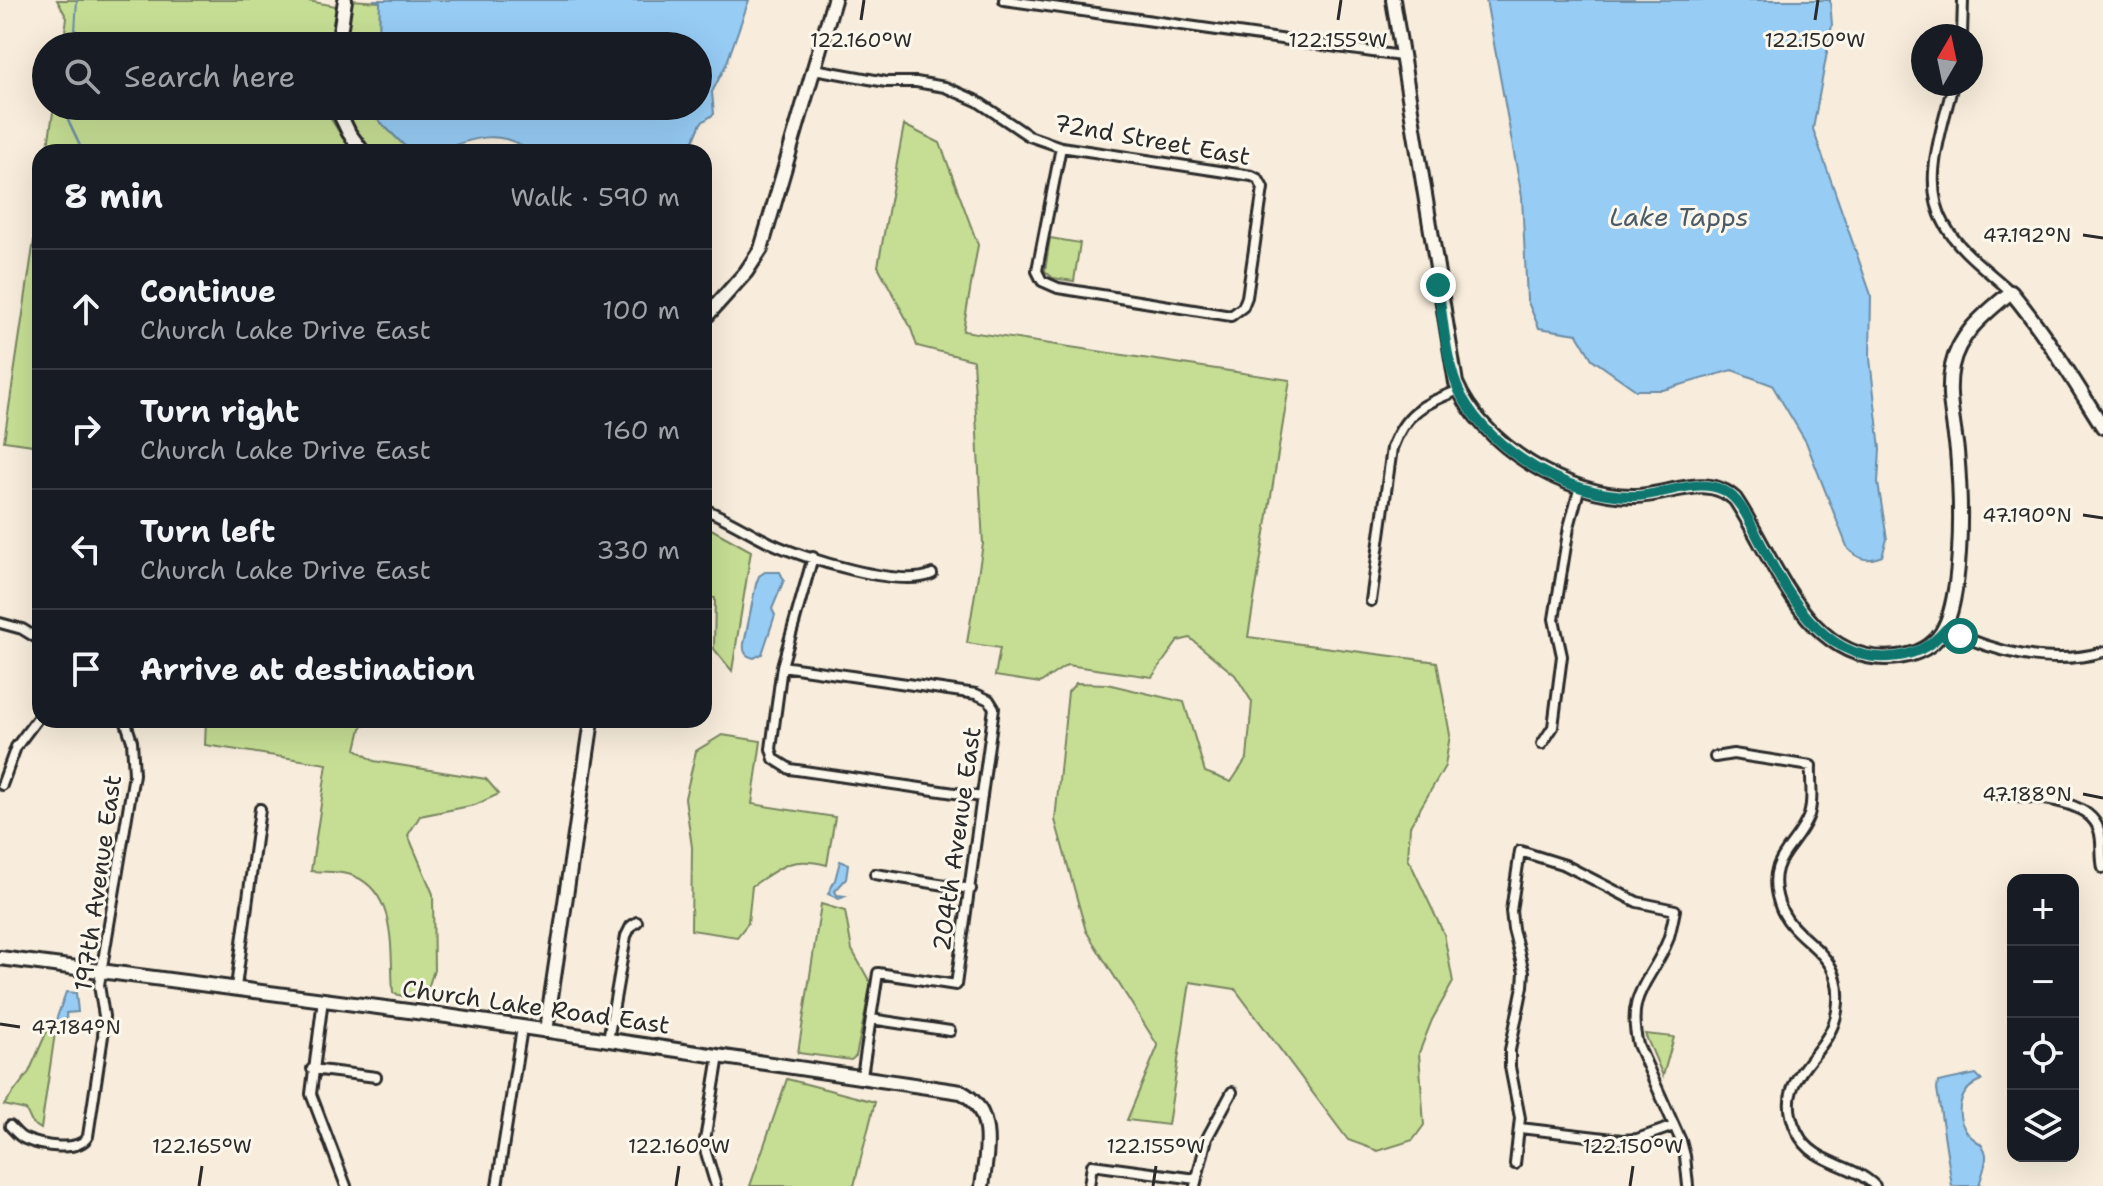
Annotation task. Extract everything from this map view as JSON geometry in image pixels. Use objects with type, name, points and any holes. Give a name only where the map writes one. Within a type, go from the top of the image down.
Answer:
[{"type":"street","points":[[329,0],[345,1],[340,32]]},
{"type":"street","points":[[712,310],[746,272],[761,249],[834,0]]},
{"type":"street","points":[[1004,0],[1401,56]]},
{"type":"street","points":[[1393,0],[1453,371],[1459,390],[1472,412],[1507,447],[1542,470],[1580,486],[1626,496],[1697,486],[1724,490],[1746,515],[1805,616],[1827,637],[1861,654],[1882,658],[1913,653],[1931,644],[1946,629],[1952,609],[1961,543],[1961,494],[1949,388],[1951,370],[1966,333],[2011,292]]},
{"type":"street","points":[[1962,24],[1963,0]]},
{"type":"street","name":"72nd Street East","points":[[814,69],[886,82],[916,82],[945,87],[977,101],[1029,136],[1061,147],[1258,179],[1263,188],[1247,297],[1240,311],[1231,316],[1058,288],[1042,281],[1037,271],[1061,147]]},
{"type":"street","points":[[1950,96],[1936,155],[1934,181],[1944,225],[1961,246],[2011,292],[2052,347],[2103,427]]},
{"type":"street","points":[[343,120],[356,144]]},
{"type":"street","points":[[1371,601],[1392,448],[1397,435],[1415,411],[1459,390]]},
{"type":"street","points":[[1542,744],[1553,727],[1562,656],[1554,619],[1569,527],[1580,486]]},
{"type":"street","points":[[712,513],[772,543],[873,574],[912,580],[932,574]]},
{"type":"street","points":[[813,557],[782,666],[771,749],[774,759],[790,769],[982,797]]},
{"type":"street","points":[[0,623],[32,635]]},
{"type":"street","points":[[1946,629],[1989,646],[2040,657],[2059,658],[2103,652]]},
{"type":"street","name":"204th Avenue East","points":[[782,666],[976,694],[989,700],[994,708],[956,985],[878,973],[871,1019]]},
{"type":"street","points":[[2,785],[16,747],[32,726]]},
{"type":"street","name":"197th Avenue East","points":[[10,1126],[26,1140],[73,1148],[82,1145],[88,1136],[103,1036],[104,1016],[99,985],[134,774],[132,741],[128,728]]},
{"type":"street","points":[[546,1031],[591,728]]},
{"type":"street","points":[[1715,757],[1733,754],[1811,766],[1810,812],[1779,861],[1776,888],[1787,919],[1828,961],[1835,978],[1838,999],[1830,1034],[1795,1080],[1791,1110],[1797,1132],[1810,1150],[1826,1161],[1860,1173],[1875,1186]]},
{"type":"street","points":[[1997,794],[2068,804],[2088,813],[2099,830],[2103,868]]},
{"type":"street","points":[[236,987],[260,809]]},
{"type":"street","points":[[1515,1164],[1520,1128],[1510,1050],[1524,972],[1511,911],[1520,851],[1565,865],[1637,902],[1675,910],[1669,938],[1639,991],[1634,1019],[1638,1045],[1685,1156],[1688,1186]]},
{"type":"street","points":[[875,874],[971,889]]},
{"type":"street","points":[[608,1040],[626,936],[637,922]]},
{"type":"street","name":"Church Lake Road East","points":[[0,958],[323,999],[961,1092],[975,1099],[986,1124],[982,1186]]},
{"type":"street","points":[[323,999],[311,1089],[314,1105],[346,1186]]},
{"type":"street","points":[[862,1076],[871,1019],[950,1031]]},
{"type":"street","points":[[497,1186],[522,1028]]},
{"type":"street","points":[[716,1186],[704,1146],[719,1056]]},
{"type":"street","points":[[312,1069],[376,1077]]},
{"type":"street","points":[[1089,1186],[1092,1165],[1196,1182],[1207,1138],[1232,1092]]},
{"type":"street","points":[[1520,1128],[1622,1140],[1637,1139],[1674,1126]]},
{"type":"green space","points":[[57,0],[303,0],[336,6],[332,32],[65,32],[67,18]]},
{"type":"green space","points":[[350,0],[380,2],[379,32],[345,32]]},
{"type":"green space","points":[[52,120],[332,120],[347,144],[48,144]]},
{"type":"green space","points":[[350,120],[378,120],[403,144],[365,144]]},
{"type":"green space","points":[[904,125],[940,143],[978,245],[963,331],[1290,380],[1248,637],[1437,662],[1450,735],[1445,766],[1410,826],[1408,858],[1444,934],[1453,982],[1432,1020],[1419,1053],[1424,1125],[1413,1140],[1378,1151],[1348,1140],[1235,989],[1190,982],[1168,1125],[1127,1120],[1158,1046],[1086,931],[1055,820],[1068,692],[1076,683],[1107,684],[1184,702],[1205,772],[1231,782],[1247,758],[1252,702],[1235,675],[1190,638],[1178,641],[1152,677],[1067,665],[1040,683],[995,676],[1000,648],[967,643],[983,544],[973,360],[917,346],[910,326],[878,266]]},
{"type":"green space","points":[[1050,238],[1080,243],[1074,281],[1053,278],[1045,271]]},
{"type":"green space","points":[[32,254],[32,445],[4,441]]},
{"type":"green space","points":[[712,529],[751,551],[732,671],[714,649],[715,598],[712,597]]},
{"type":"green space","points":[[206,728],[361,728],[356,749],[374,761],[486,779],[499,794],[475,805],[420,816],[408,835],[433,894],[434,970],[427,991],[411,999],[393,993],[389,927],[378,896],[368,885],[349,874],[311,871],[327,764],[205,745]]},
{"type":"green space","points":[[722,735],[761,741],[752,804],[835,817],[827,865],[795,862],[752,886],[748,923],[737,937],[691,930],[692,847],[685,798],[696,751]]},
{"type":"green space","points":[[821,904],[845,911],[852,950],[871,984],[856,1056],[851,1060],[798,1053]]},
{"type":"green space","points":[[47,1031],[55,1033],[41,1129],[32,1123],[26,1110],[4,1105],[29,1072]]},
{"type":"green space","points":[[1645,1034],[1674,1037],[1663,1076]]},
{"type":"green space","points":[[787,1079],[875,1102],[854,1186],[750,1186]]},
{"type":"water","points":[[373,0],[749,0],[726,65],[712,92],[712,32],[379,32],[380,2]]},
{"type":"water","name":"Lake Tapps","points":[[1486,0],[1830,0],[1832,25],[1813,129],[1871,295],[1870,358],[1880,449],[1878,483],[1887,539],[1882,556],[1864,559],[1848,549],[1806,442],[1772,385],[1732,370],[1663,390],[1636,390],[1592,359],[1577,334],[1539,328],[1527,300],[1522,197]]},
{"type":"water","points":[[378,120],[705,120],[692,144],[518,144],[488,137],[458,144],[403,144]]},
{"type":"water","points":[[765,572],[780,572],[784,580],[772,609],[775,615],[762,654],[754,658],[746,654],[744,644],[756,584]]},
{"type":"water","points":[[840,861],[848,864],[846,879],[835,891],[837,895],[846,896],[839,899],[828,894]]},
{"type":"water","points":[[66,992],[76,993],[78,1012],[66,1013],[67,1026],[56,1020]]},
{"type":"water","points":[[1976,1074],[1982,1080],[1964,1094],[1960,1116],[1966,1131],[1985,1151],[1985,1166],[1979,1186],[1952,1186],[1938,1082]]},
{"type":"waterway","points":[[75,32],[77,0]]},
{"type":"waterway","points":[[68,120],[79,144]]},
{"type":"route","points":[[1438,285],[1453,371],[1462,397],[1489,432],[1524,459],[1557,478],[1592,490],[1626,496],[1697,486],[1724,490],[1746,515],[1805,616],[1827,637],[1847,648],[1872,657],[1902,656],[1931,644],[1946,629],[1960,636]]}]
